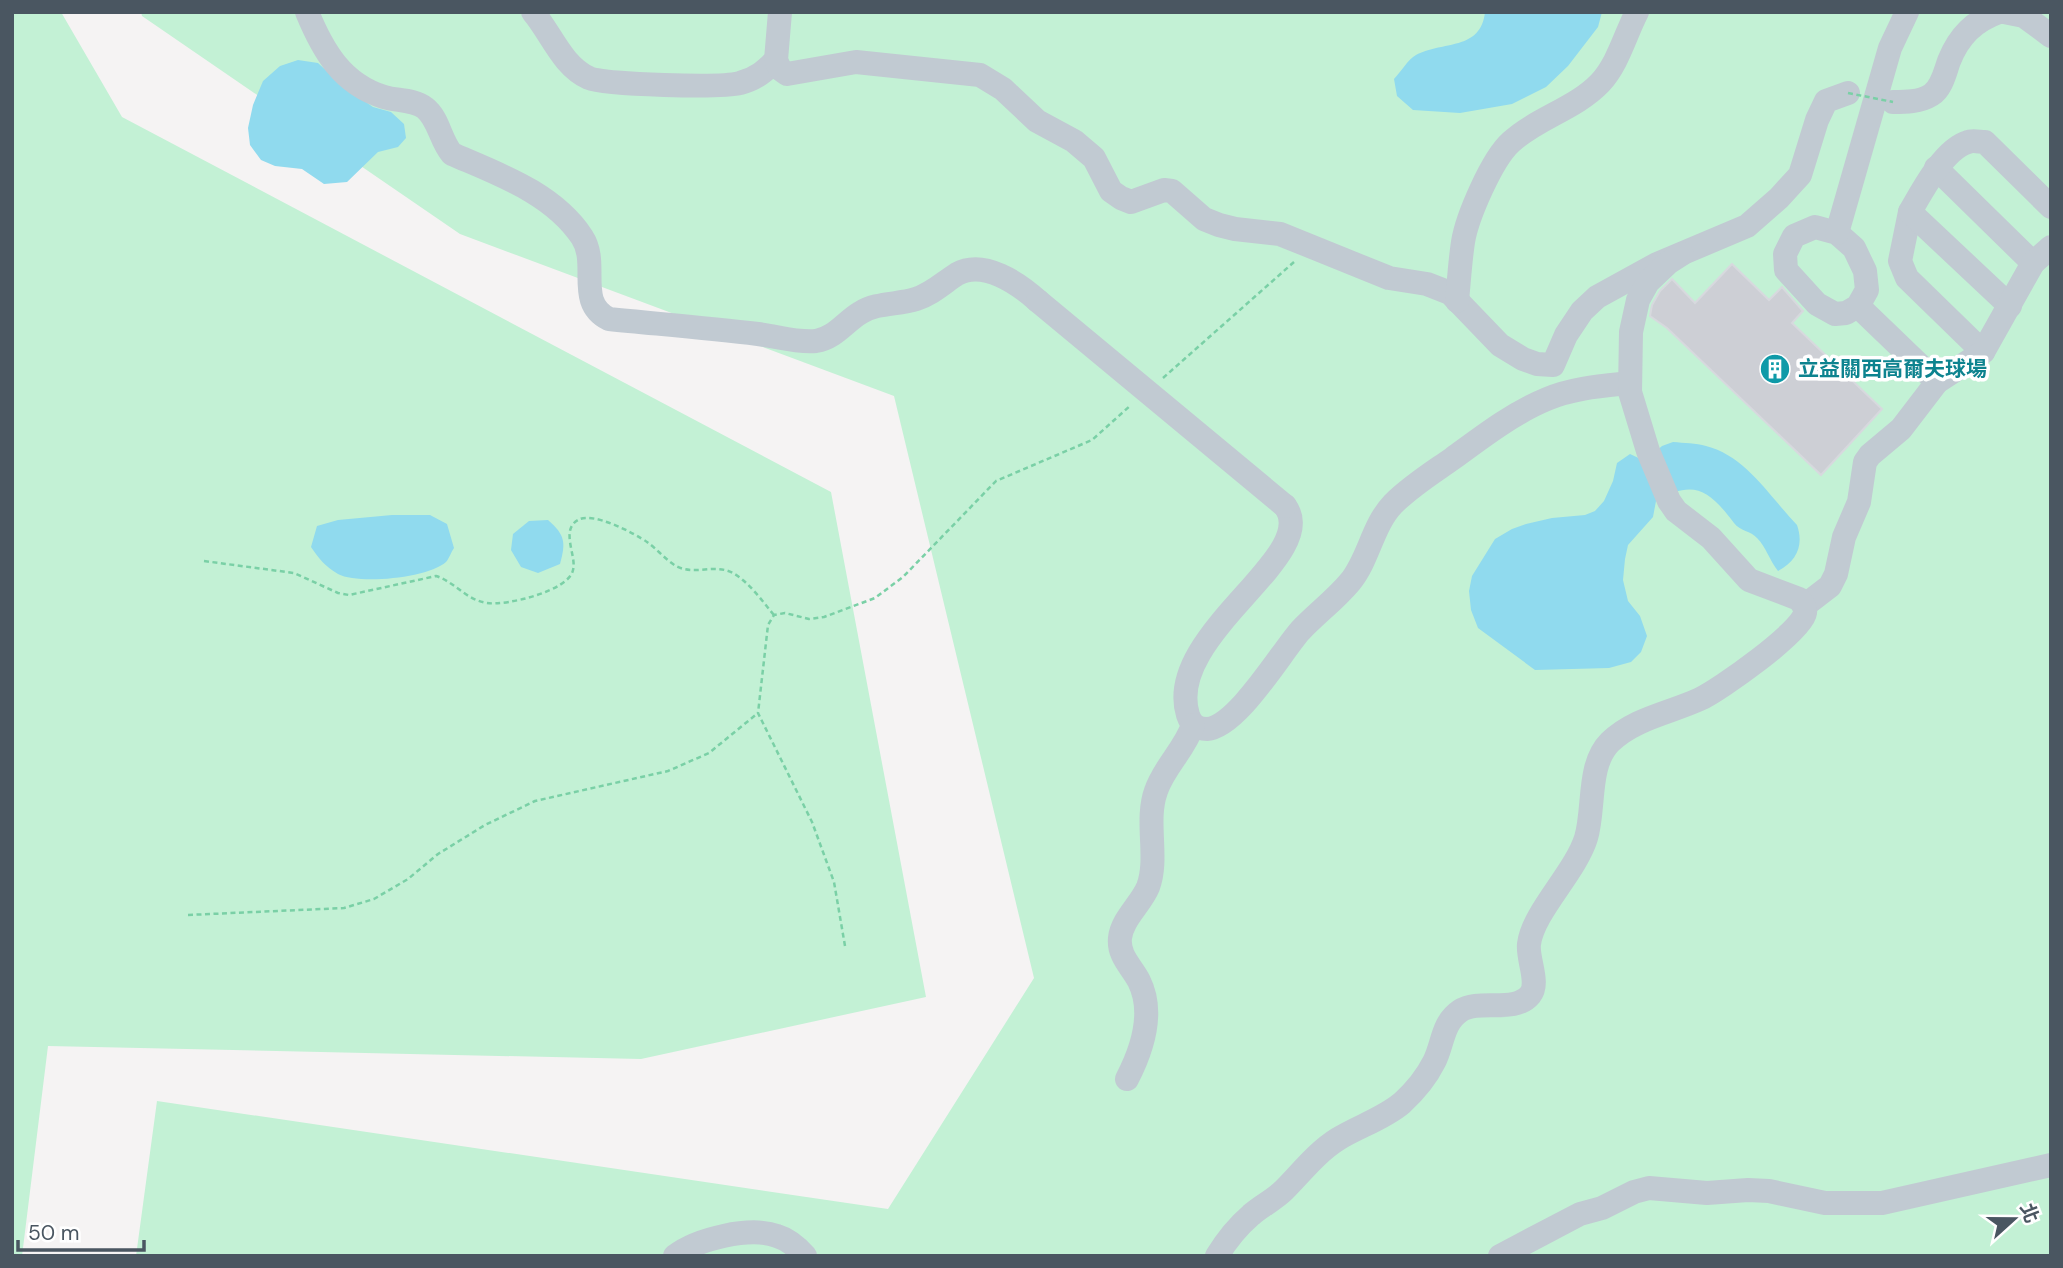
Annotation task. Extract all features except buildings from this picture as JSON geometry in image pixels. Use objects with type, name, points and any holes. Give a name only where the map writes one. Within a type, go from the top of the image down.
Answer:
[{"type":"lane","points":[[533,12],[559,50],[573,66],[589,78],[626,83],[737,84],[758,77],[776,60]]},
{"type":"lane","points":[[780,12],[776,60],[780,69],[787,74],[856,62],[979,75],[1003,89],[1037,121],[1074,141],[1094,158],[1111,191],[1121,198],[1131,202],[1164,190],[1172,191],[1204,219],[1219,225],[1280,233],[1389,278],[1427,284],[1450,293],[1500,345],[1523,359],[1537,364],[1553,365],[1580,389]]},
{"type":"lane","points":[[1457,301],[1463,239],[1495,163],[1510,143],[1600,83],[1613,64],[1637,12]]},
{"type":"lane","points":[[1837,233],[1890,48],[1906,12]]},
{"type":"lane","points":[[1893,102],[1910,102],[1932,95],[1942,82],[1950,58],[1965,32],[1981,18],[2001,12],[2024,16],[2051,36]]},
{"type":"lane","points":[[313,15],[333,61],[346,78],[362,89],[417,103],[435,120],[446,147],[452,154],[523,187],[554,205],[569,220],[584,239],[589,253],[590,296],[599,314],[609,319],[817,341],[840,330],[862,312],[875,306],[927,296],[961,272],[976,269],[993,273],[1020,286],[1285,506],[1292,521],[1281,551],[1202,647],[1189,672],[1185,693],[1193,726],[1189,738],[1155,791],[1149,884],[1121,932],[1119,942],[1122,956],[1139,980],[1146,1016],[1139,1057],[1127,1079]]},
{"type":"lane","points":[[1553,365],[1566,335],[1582,310],[1597,297],[1657,264],[1747,226],[1779,198],[1800,175],[1817,120],[1826,101],[1848,93]]},
{"type":"lane","points":[[1983,352],[1907,278],[1900,261],[1910,212],[1936,169],[1954,150],[1968,141],[1985,142],[2051,207]]},
{"type":"lane","points":[[1804,606],[1830,586],[1836,574],[1844,537],[1859,502],[1865,462],[1901,429],[1937,382],[1983,352],[2042,255],[1936,169]]},
{"type":"lane","points":[[1910,212],[2010,306]]},
{"type":"lane","points":[[1815,228],[1837,233],[1854,248],[1865,271],[1867,290],[1858,306],[1846,313],[1835,314],[1817,304],[1786,270],[1785,254],[1794,236],[1815,228]]},
{"type":"lane","points":[[1217,1256],[1228,1239],[1250,1216],[1281,1192],[1335,1140],[1382,1117],[1421,1085],[1435,1060],[1452,1017],[1462,1009],[1482,1004],[1514,1004],[1525,1000],[1532,993],[1534,983],[1529,943],[1536,924],[1580,854],[1586,836],[1596,771],[1600,757],[1609,743],[1630,726],[1701,699],[1723,687],[1801,622],[1805,613],[1799,600],[1749,580],[1711,538],[1676,512],[1648,451],[1630,392],[1631,332],[1638,300],[1648,282],[1682,254]]},
{"type":"lane","points":[[1858,306],[1937,382]]},
{"type":"lane","points":[[1193,726],[1200,729],[1213,728],[1230,717],[1245,702],[1300,631],[1350,582],[1384,515],[1415,485],[1508,419],[1547,399],[1580,389],[1630,383]]},
{"type":"lane","points":[[1500,1256],[1580,1214],[1602,1208],[1634,1192],[1649,1188],[1707,1194],[1758,1190],[1825,1203],[1882,1203],[2051,1165]]},
{"type":"lane","points":[[675,1256],[683,1250],[720,1237],[752,1232],[778,1236],[805,1256]]},
{"type":"path","points":[[1848,93],[1893,102]]},
{"type":"path","points":[[1162,378],[1312,246]]},
{"type":"path","points":[[845,946],[834,882],[812,822],[758,713],[768,625],[774,615],[785,613],[809,619],[824,617],[875,598],[904,577],[996,481],[1092,440],[1132,405]]},
{"type":"path","points":[[204,561],[294,573],[338,593],[349,595],[436,576],[444,578],[470,598],[502,604],[550,590],[566,582],[573,573],[571,526],[579,519],[589,517],[615,525],[643,539],[676,566],[691,571],[713,567],[732,572],[748,585],[774,615]]},
{"type":"path","points":[[188,915],[344,908],[374,899],[408,879],[438,854],[485,825],[535,801],[668,771],[709,753],[758,713]]},
{"type":"green space","points":[[12,12],[61,12],[122,117],[831,492],[926,997],[641,1059],[48,1046],[22,1256],[12,1256]]},
{"type":"green space","name":"立益關西高爾夫球場","points":[[141,12],[2051,12],[2051,1256],[136,1256],[157,1101],[888,1209],[1034,978],[894,396],[460,234],[142,16]]},
{"type":"water","points":[[1485,12],[1602,12],[1598,27],[1568,66],[1546,87],[1512,104],[1460,113],[1413,110],[1397,96],[1394,79],[1410,59],[1426,51],[1468,39],[1482,24]]},
{"type":"water","points":[[298,60],[318,63],[343,86],[373,107],[391,112],[404,124],[406,138],[398,147],[378,152],[347,182],[324,184],[302,169],[275,166],[261,160],[250,145],[248,128],[253,105],[263,81],[280,66]]},
{"type":"water","points":[[1673,442],[1702,445],[1720,451],[1756,479],[1797,525],[1799,546],[1785,567],[1778,571],[1757,538],[1736,526],[1708,496],[1700,491],[1681,491],[1656,501],[1653,517],[1628,545],[1623,580],[1628,601],[1640,616],[1647,636],[1641,652],[1631,662],[1609,668],[1535,670],[1478,628],[1471,610],[1469,591],[1472,576],[1495,539],[1526,524],[1595,511],[1604,501],[1617,463],[1630,454],[1645,461],[1662,446]]},
{"type":"water","points":[[430,515],[447,524],[454,548],[446,562],[437,568],[409,576],[361,579],[338,574],[323,562],[311,547],[317,526],[338,520]]},
{"type":"water","points":[[548,520],[563,539],[560,564],[538,573],[521,567],[511,550],[513,534],[529,521]]},
{"type":"place","name":"立益關西高爾夫球場","points":[[1775,369]]}]
